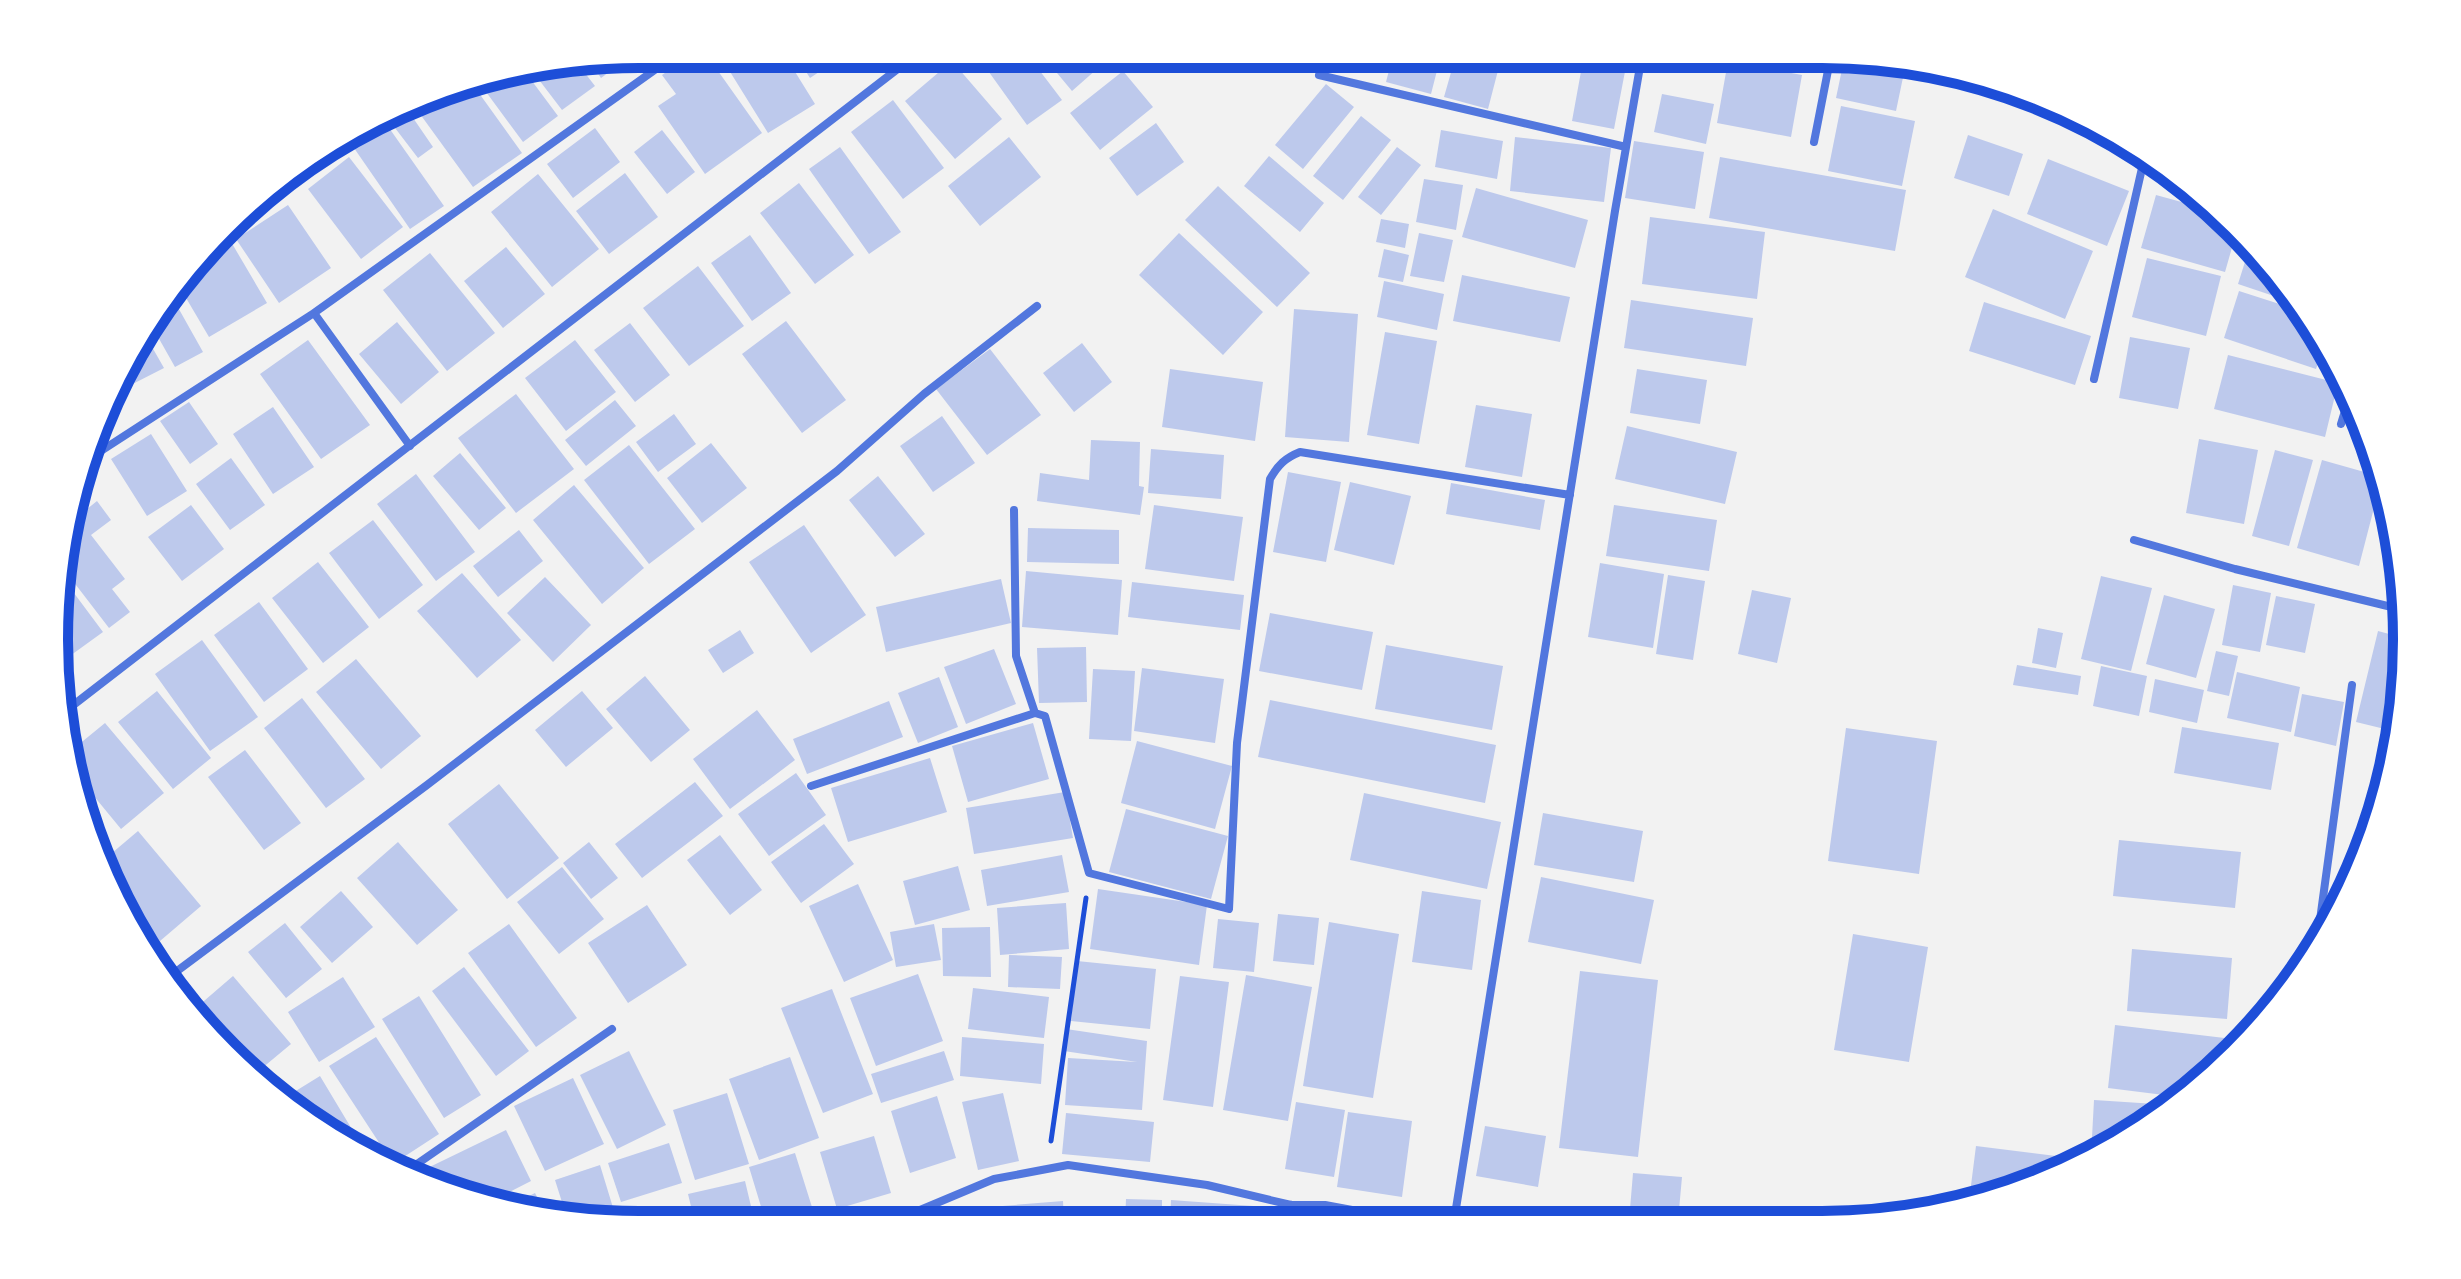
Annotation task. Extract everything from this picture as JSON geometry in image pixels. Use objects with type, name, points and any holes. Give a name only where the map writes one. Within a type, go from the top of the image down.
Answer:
[{"type":"street","points":[[100,452],[314,313],[657,68]]},
{"type":"street","points":[[72,706],[899,68]]},
{"type":"street","points":[[1456,1211],[1640,68]]},
{"type":"street","points":[[1814,142],[1828,68]]},
{"type":"street","points":[[1319,75],[1626,147]]},
{"type":"street","points":[[2094,379],[2142,166]]},
{"type":"street","points":[[175,972],[427,785],[837,471],[924,394],[1037,306]]},
{"type":"street","points":[[314,313],[410,446]]},
{"type":"street","points":[[2341,424],[2345,412]]},
{"type":"street","points":[[811,786],[1035,713],[1045,716],[1089,873],[1229,909],[1237,743],[1270,479],[1278,465],[1300,452],[1570,495]]},
{"type":"street","points":[[1014,510],[1016,656],[1035,713]]},
{"type":"street","points":[[2134,540],[2235,569],[2392,607]]},
{"type":"street","points":[[2320,917],[2352,685]]},
{"type":"street","points":[[416,1165],[612,1029]]},
{"type":"street","points":[[918,1211],[994,1179],[1068,1165],[1207,1185],[1291,1205],[1325,1205],[1350,1211]]},
{"type":"street","points":[[1291,1205],[1295,1211]]},
{"type":"path","points":[[1047,1168],[1089,873]]},
{"type":"building","points":[[672,68],[716,68],[762,133],[705,174],[658,106],[676,94],[662,75]]},
{"type":"building","points":[[728,68],[793,68],[815,104],[768,133]]},
{"type":"building","points":[[804,68],[825,68],[810,78]]},
{"type":"building","points":[[944,68],[958,68],[1002,119],[955,159],[905,101]]},
{"type":"building","points":[[986,68],[1038,68],[1062,100],[1027,125]]},
{"type":"building","points":[[1053,68],[1098,68],[1072,91]]},
{"type":"building","points":[[1390,68],[1438,68],[1431,94],[1386,82]]},
{"type":"building","points":[[1452,68],[1499,68],[1488,109],[1444,97]]},
{"type":"building","points":[[1582,68],[1626,68],[1614,129],[1572,121]]},
{"type":"building","points":[[1727,68],[1765,68],[1802,75],[1791,137],[1717,123]]},
{"type":"building","points":[[614,69],[601,78],[595,70]]},
{"type":"building","points":[[1842,69],[1904,74],[1896,111],[1836,98]]},
{"type":"building","points":[[583,71],[595,86],[562,110],[537,78]]},
{"type":"building","points":[[1123,71],[1153,107],[1100,150],[1070,113]]},
{"type":"building","points":[[530,79],[558,116],[523,142],[484,89]]},
{"type":"building","points":[[1326,84],[1354,107],[1303,169],[1275,145]]},
{"type":"building","points":[[478,91],[522,153],[473,187],[420,114]]},
{"type":"building","points":[[1662,94],[1714,104],[1706,144],[1654,132]]},
{"type":"building","points":[[893,100],[944,168],[903,199],[851,132]]},
{"type":"building","points":[[1841,106],[1915,121],[1902,186],[1828,171]]},
{"type":"building","points":[[412,116],[433,147],[418,158],[392,125]]},
{"type":"building","points":[[1361,116],[1391,140],[1343,200],[1313,176]]},
{"type":"building","points":[[1156,123],[1184,162],[1137,196],[1109,158]]},
{"type":"building","points":[[388,127],[444,206],[410,229],[354,148]]},
{"type":"building","points":[[595,128],[620,162],[573,198],[547,164]]},
{"type":"building","points":[[662,130],[695,172],[667,194],[634,152]]},
{"type":"building","points":[[1441,130],[1503,141],[1497,179],[1435,167]]},
{"type":"building","points":[[1968,135],[2023,154],[2009,196],[1954,178]]},
{"type":"building","points":[[1009,137],[1041,177],[980,226],[948,186]]},
{"type":"building","points":[[1515,137],[1611,148],[1604,202],[1510,191]]},
{"type":"building","points":[[1634,141],[1704,152],[1695,209],[1625,198]]},
{"type":"building","points":[[840,147],[901,232],[869,254],[809,169]]},
{"type":"building","points":[[1397,147],[1421,165],[1381,215],[1358,197]]},
{"type":"building","points":[[1269,156],[1324,203],[1300,232],[1244,186]]},
{"type":"building","points":[[349,157],[403,227],[361,259],[308,189]]},
{"type":"building","points":[[1720,157],[1906,190],[1895,251],[1709,218]]},
{"type":"building","points":[[2048,159],[2129,191],[2107,246],[2027,214]]},
{"type":"building","points":[[625,173],[658,217],[609,254],[576,211]]},
{"type":"building","points":[[538,174],[599,249],[552,287],[491,212]]},
{"type":"building","points":[[1424,179],[1463,185],[1456,230],[1416,222]]},
{"type":"building","points":[[799,183],[854,255],[815,284],[760,213]]},
{"type":"building","points":[[1218,186],[1310,273],[1277,307],[1185,220]]},
{"type":"building","points":[[1476,188],[1588,220],[1575,268],[1462,237]]},
{"type":"building","points":[[2156,195],[2192,205],[2233,243],[2225,272],[2141,248]]},
{"type":"building","points":[[288,205],[331,268],[279,303],[236,239]]},
{"type":"building","points":[[1993,209],[2093,251],[2065,319],[1965,277]]},
{"type":"building","points":[[1650,217],[1765,232],[1757,299],[1642,284]]},
{"type":"building","points":[[1381,219],[1409,224],[1405,248],[1376,242]]},
{"type":"building","points":[[1179,233],[1263,312],[1223,355],[1139,275]]},
{"type":"building","points":[[1419,233],[1453,240],[1444,282],[1410,276]]},
{"type":"building","points":[[750,235],[791,293],[752,321],[711,263]]},
{"type":"building","points":[[230,240],[267,303],[209,337],[184,295]]},
{"type":"building","points":[[506,247],[545,294],[503,328],[464,281]]},
{"type":"building","points":[[1384,249],[1409,255],[1403,282],[1378,277]]},
{"type":"building","points":[[430,253],[495,333],[447,371],[383,290]]},
{"type":"building","points":[[2147,258],[2221,276],[2206,336],[2132,317]]},
{"type":"building","points":[[2246,258],[2279,298],[2238,284]]},
{"type":"building","points":[[698,266],[744,326],[689,366],[643,308]]},
{"type":"building","points":[[1462,275],[1570,297],[1560,342],[1453,321]]},
{"type":"building","points":[[1384,281],[1444,294],[1437,330],[1377,317]]},
{"type":"building","points":[[2239,291],[2285,306],[2319,360],[2316,369],[2224,338]]},
{"type":"building","points":[[1631,300],[1753,318],[1746,366],[1624,348]]},
{"type":"building","points":[[1984,302],[2091,336],[2075,385],[1969,351]]},
{"type":"building","points":[[177,305],[203,352],[175,367],[157,334]]},
{"type":"building","points":[[1294,309],[1358,314],[1349,442],[1285,437]]},
{"type":"building","points":[[786,321],[846,400],[802,433],[742,354]]},
{"type":"building","points":[[397,322],[439,372],[401,404],[359,354]]},
{"type":"building","points":[[630,323],[670,375],[635,402],[594,350]]},
{"type":"building","points":[[1385,332],[1437,341],[1419,444],[1367,435]]},
{"type":"building","points":[[2130,337],[2190,348],[2178,409],[2119,398]]},
{"type":"building","points":[[308,340],[370,425],[321,459],[260,374]]},
{"type":"building","points":[[575,340],[616,392],[566,431],[525,378]]},
{"type":"building","points":[[1082,343],[1112,382],[1074,412],[1043,373]]},
{"type":"building","points":[[151,345],[164,368],[127,387]]},
{"type":"building","points":[[990,349],[1041,415],[987,455],[936,389]]},
{"type":"building","points":[[2228,355],[2331,381],[2336,391],[2325,437],[2214,409]]},
{"type":"building","points":[[1170,369],[1263,382],[1255,441],[1162,427]]},
{"type":"building","points":[[1637,369],[1707,380],[1700,424],[1630,413]]},
{"type":"building","points":[[516,394],[574,469],[516,513],[458,438]]},
{"type":"building","points":[[615,400],[636,426],[586,466],[565,440]]},
{"type":"building","points":[[189,402],[218,444],[190,464],[160,421]]},
{"type":"building","points":[[1476,405],[1532,414],[1522,477],[1465,467]]},
{"type":"building","points":[[273,407],[314,467],[273,494],[233,434]]},
{"type":"building","points":[[674,414],[696,444],[658,472],[636,442]]},
{"type":"building","points":[[942,416],[975,463],[933,492],[900,446]]},
{"type":"building","points":[[1627,426],[1737,452],[1725,504],[1615,479]]},
{"type":"building","points":[[151,434],[187,491],[147,516],[111,459]]},
{"type":"building","points":[[2199,439],[2258,450],[2244,524],[2186,513]]},
{"type":"building","points":[[1091,440],[1140,442],[1139,486],[1144,487],[1140,515],[1037,501],[1040,473],[1089,480]]},
{"type":"building","points":[[711,443],[747,488],[702,523],[667,478]]},
{"type":"building","points":[[629,445],[695,529],[649,564],[584,480]]},
{"type":"building","points":[[1151,449],[1224,455],[1221,499],[1148,493]]},
{"type":"building","points":[[2275,450],[2313,460],[2289,546],[2252,536]]},
{"type":"building","points":[[460,453],[506,508],[479,530],[433,476]]},
{"type":"building","points":[[231,458],[265,505],[230,530],[196,484]]},
{"type":"building","points":[[2322,460],[2368,473],[2376,501],[2359,566],[2297,548]]},
{"type":"building","points":[[1288,472],[1341,482],[1326,562],[1273,552]]},
{"type":"building","points":[[416,474],[475,552],[436,581],[377,504]]},
{"type":"building","points":[[878,476],[925,534],[895,557],[849,500]]},
{"type":"building","points":[[1350,482],[1411,496],[1394,565],[1334,550]]},
{"type":"building","points":[[1451,483],[1545,500],[1540,530],[1446,514]]},
{"type":"building","points":[[574,485],[644,568],[602,604],[533,520]]},
{"type":"building","points":[[97,501],[111,520],[91,535],[125,579],[112,589],[130,612],[109,628],[71,579],[82,513]]},
{"type":"building","points":[[191,505],[224,549],[182,581],[148,537]]},
{"type":"building","points":[[1154,505],[1243,517],[1234,581],[1145,569]]},
{"type":"building","points":[[1614,505],[1717,520],[1709,571],[1606,556]]},
{"type":"building","points":[[373,520],[423,585],[379,619],[329,553]]},
{"type":"building","points":[[804,525],[866,615],[811,653],[749,562]]},
{"type":"building","points":[[1028,528],[1119,530],[1119,564],[1027,562]]},
{"type":"building","points":[[519,530],[543,561],[498,597],[473,566]]},
{"type":"building","points":[[318,562],[369,627],[323,663],[272,598]]},
{"type":"building","points":[[1600,563],[1664,574],[1653,648],[1588,637]]},
{"type":"building","points":[[1026,571],[1122,580],[1118,635],[1022,627]]},
{"type":"building","points":[[462,573],[521,640],[477,678],[417,611]]},
{"type":"building","points":[[1668,575],[1705,581],[1693,660],[1656,654]]},
{"type":"building","points":[[2101,576],[2152,588],[2131,671],[2081,659]]},
{"type":"building","points":[[545,577],[591,625],[553,662],[507,613]]},
{"type":"building","points":[[1001,579],[1011,623],[886,652],[876,607]]},
{"type":"building","points":[[1132,582],[1244,595],[1240,630],[1128,617]]},
{"type":"building","points":[[2233,585],[2271,593],[2260,652],[2222,645]]},
{"type":"building","points":[[70,588],[103,632],[68,657]]},
{"type":"building","points":[[1752,590],[1791,598],[1777,663],[1738,654]]},
{"type":"building","points":[[2164,595],[2215,609],[2196,678],[2146,664]]},
{"type":"building","points":[[2276,596],[2315,604],[2305,653],[2266,645]]},
{"type":"building","points":[[259,602],[308,669],[264,702],[214,635]]},
{"type":"building","points":[[1270,613],[1373,632],[1362,690],[1259,671]]},
{"type":"building","points":[[2038,628],[2063,633],[2056,668],[2032,663]]},
{"type":"building","points":[[740,630],[754,653],[723,673],[708,650]]},
{"type":"building","points":[[2378,631],[2393,635],[2386,729],[2356,722]]},
{"type":"building","points":[[202,640],[258,717],[210,751],[155,674]]},
{"type":"building","points":[[1386,645],[1503,666],[1492,730],[1375,709]]},
{"type":"building","points":[[1086,647],[1087,702],[1039,703],[1037,648]]},
{"type":"building","points":[[994,649],[1016,704],[966,724],[944,667]]},
{"type":"building","points":[[2216,651],[2238,656],[2229,696],[2207,691]]},
{"type":"building","points":[[356,659],[421,736],[381,769],[316,692]]},
{"type":"building","points":[[2017,665],[2081,676],[2078,695],[2013,685]]},
{"type":"building","points":[[2101,666],[2147,676],[2139,716],[2093,706]]},
{"type":"building","points":[[1142,668],[1224,679],[1215,743],[1134,731]]},
{"type":"building","points":[[1093,669],[1135,671],[1131,741],[1089,739]]},
{"type":"building","points":[[2237,672],[2300,687],[2291,732],[2227,718]]},
{"type":"building","points":[[645,676],[690,730],[651,762],[606,709]]},
{"type":"building","points":[[939,677],[958,727],[918,743],[898,693]]},
{"type":"building","points":[[2155,679],[2204,690],[2197,723],[2149,712]]},
{"type":"building","points":[[157,691],[211,758],[173,789],[118,722]]},
{"type":"building","points":[[582,691],[613,728],[566,767],[535,730]]},
{"type":"building","points":[[2302,694],[2344,702],[2336,746],[2294,736]]},
{"type":"building","points":[[302,698],[365,779],[326,808],[264,728]]},
{"type":"building","points":[[1270,700],[1496,745],[1485,803],[1258,757]]},
{"type":"building","points":[[889,701],[903,737],[807,774],[793,739]]},
{"type":"building","points":[[757,710],[795,760],[730,809],[693,759]]},
{"type":"building","points":[[105,723],[164,793],[121,829],[87,788],[78,745]]},
{"type":"building","points":[[1033,723],[1049,779],[968,802],[952,746]]},
{"type":"building","points":[[2182,727],[2279,743],[2271,790],[2174,773]]},
{"type":"building","points":[[1846,728],[1937,741],[1919,874],[1828,861]]},
{"type":"building","points":[[1137,741],[1232,766],[1215,829],[1121,803]]},
{"type":"building","points":[[245,750],[301,823],[264,850],[208,777]]},
{"type":"building","points":[[930,758],[947,812],[848,842],[831,788]]},
{"type":"building","points":[[796,773],[826,815],[769,856],[738,814]]},
{"type":"building","points":[[695,782],[723,816],[642,878],[615,844]]},
{"type":"building","points":[[499,784],[559,858],[507,899],[448,824]]},
{"type":"building","points":[[1065,792],[1073,838],[974,854],[966,808]]},
{"type":"building","points":[[1364,793],[1501,822],[1487,889],[1350,860]]},
{"type":"building","points":[[1126,809],[1228,836],[1211,899],[1109,872]]},
{"type":"building","points":[[1543,813],[1643,831],[1634,882],[1534,865]]},
{"type":"building","points":[[824,824],[854,864],[801,903],[771,862]]},
{"type":"building","points":[[138,831],[201,906],[160,941],[143,921],[111,854]]},
{"type":"building","points":[[720,835],[762,890],[730,915],[687,860]]},
{"type":"building","points":[[2119,840],[2241,852],[2235,908],[2113,896]]},
{"type":"building","points":[[398,842],[458,910],[417,945],[357,878]]},
{"type":"building","points":[[589,842],[618,878],[591,899],[563,863]]},
{"type":"building","points":[[1062,855],[1069,892],[987,906],[981,870]]},
{"type":"building","points":[[958,866],[970,910],[915,925],[903,881]]},
{"type":"building","points":[[562,867],[604,919],[559,954],[517,902]]},
{"type":"building","points":[[1541,877],[1654,900],[1641,964],[1528,942]]},
{"type":"building","points":[[858,884],[893,960],[844,982],[809,906]]},
{"type":"building","points":[[1098,889],[1207,905],[1199,965],[1090,949]]},
{"type":"building","points":[[341,891],[373,927],[332,963],[300,927]]},
{"type":"building","points":[[1422,891],[1481,900],[1472,970],[1412,962]]},
{"type":"building","points":[[1066,903],[1069,949],[1000,955],[997,908]]},
{"type":"building","points":[[647,905],[687,965],[628,1003],[588,943]]},
{"type":"building","points":[[1278,914],[1319,918],[1314,965],[1273,961]]},
{"type":"building","points":[[1218,919],[1259,923],[1254,972],[1213,968]]},
{"type":"building","points":[[1329,922],[1399,934],[1373,1098],[1303,1086]]},
{"type":"building","points":[[285,923],[322,969],[286,998],[248,952]]},
{"type":"building","points":[[509,924],[577,1018],[536,1047],[468,953]]},
{"type":"building","points":[[934,924],[941,960],[896,967],[890,932]]},
{"type":"building","points":[[990,927],[991,977],[943,976],[942,928]]},
{"type":"building","points":[[1853,934],[1928,947],[1909,1062],[1834,1050]]},
{"type":"building","points":[[2132,949],[2232,958],[2227,1019],[2127,1011]]},
{"type":"building","points":[[1009,955],[1062,957],[1060,989],[1008,987]]},
{"type":"building","points":[[1077,961],[1156,969],[1150,1029],[1071,1021]]},
{"type":"building","points":[[464,967],[529,1051],[496,1076],[432,991]]},
{"type":"building","points":[[1580,971],[1658,980],[1638,1157],[1559,1148]]},
{"type":"building","points":[[918,974],[943,1041],[876,1066],[850,998]]},
{"type":"building","points":[[1246,975],[1312,987],[1288,1121],[1223,1110]]},
{"type":"building","points":[[233,976],[291,1044],[262,1068],[235,1044],[200,1004]]},
{"type":"building","points":[[1180,976],[1229,982],[1213,1107],[1163,1100]]},
{"type":"building","points":[[343,977],[375,1027],[319,1062],[288,1012]]},
{"type":"building","points":[[973,988],[1049,997],[1044,1038],[968,1029]]},
{"type":"building","points":[[832,989],[873,1094],[823,1113],[781,1008]]},
{"type":"building","points":[[419,996],[481,1095],[444,1118],[382,1019]]},
{"type":"building","points":[[2115,1025],[2231,1039],[2166,1095],[2108,1088]]},
{"type":"building","points":[[1066,1029],[1147,1041],[1142,1110],[1065,1105],[1068,1058],[1137,1062],[1064,1051]]},
{"type":"building","points":[[376,1037],[439,1134],[402,1158],[384,1150],[329,1066]]},
{"type":"building","points":[[962,1037],[1044,1044],[1041,1084],[960,1076]]},
{"type":"building","points":[[629,1051],[666,1125],[617,1149],[580,1075]]},
{"type":"building","points":[[944,1051],[954,1080],[881,1103],[871,1074]]},
{"type":"building","points":[[790,1057],[819,1138],[759,1160],[729,1079]]},
{"type":"building","points":[[320,1076],[355,1135],[322,1115],[292,1093]]},
{"type":"building","points":[[573,1078],[604,1144],[545,1171],[514,1106]]},
{"type":"building","points":[[727,1093],[749,1164],[695,1180],[673,1110]]},
{"type":"building","points":[[1003,1093],[1019,1161],[978,1170],[962,1102]]},
{"type":"building","points":[[937,1096],[956,1158],[910,1173],[891,1111]]},
{"type":"building","points":[[2094,1100],[2154,1104],[2139,1115],[2092,1142]]},
{"type":"building","points":[[1296,1102],[1345,1110],[1334,1177],[1285,1169]]},
{"type":"building","points":[[1348,1112],[1412,1121],[1402,1197],[1337,1187]]},
{"type":"building","points":[[1066,1113],[1154,1122],[1150,1162],[1062,1154]]},
{"type":"building","points":[[1485,1126],[1546,1136],[1538,1187],[1476,1176]]},
{"type":"building","points":[[506,1130],[531,1181],[504,1195],[426,1169]]},
{"type":"building","points":[[874,1136],[891,1193],[837,1209],[820,1152]]},
{"type":"building","points":[[669,1143],[682,1183],[621,1202],[608,1163]]},
{"type":"building","points":[[1976,1146],[2063,1157],[2005,1181],[1970,1192]]},
{"type":"building","points":[[795,1153],[813,1211],[762,1211],[749,1167]]},
{"type":"building","points":[[600,1165],[614,1210],[563,1206],[555,1180]]},
{"type":"building","points":[[1633,1173],[1682,1177],[1679,1211],[1630,1211]]},
{"type":"building","points":[[745,1181],[752,1211],[692,1211],[688,1194]]},
{"type":"building","points":[[535,1193],[539,1202],[528,1200],[523,1199]]},
{"type":"building","points":[[1126,1199],[1162,1200],[1162,1211],[1125,1211]]},
{"type":"building","points":[[1171,1200],[1267,1207],[1267,1211],[1170,1211]]},
{"type":"building","points":[[1063,1201],[1063,1211],[990,1211],[990,1207]]},
{"type":"building","points":[[682,1206],[683,1211],[663,1211]]},
{"type":"building","points":[[1079,1207],[1111,1211],[1078,1211]]},
{"type":"building","points":[[1464,1207],[1499,1211],[1464,1211]]}]
